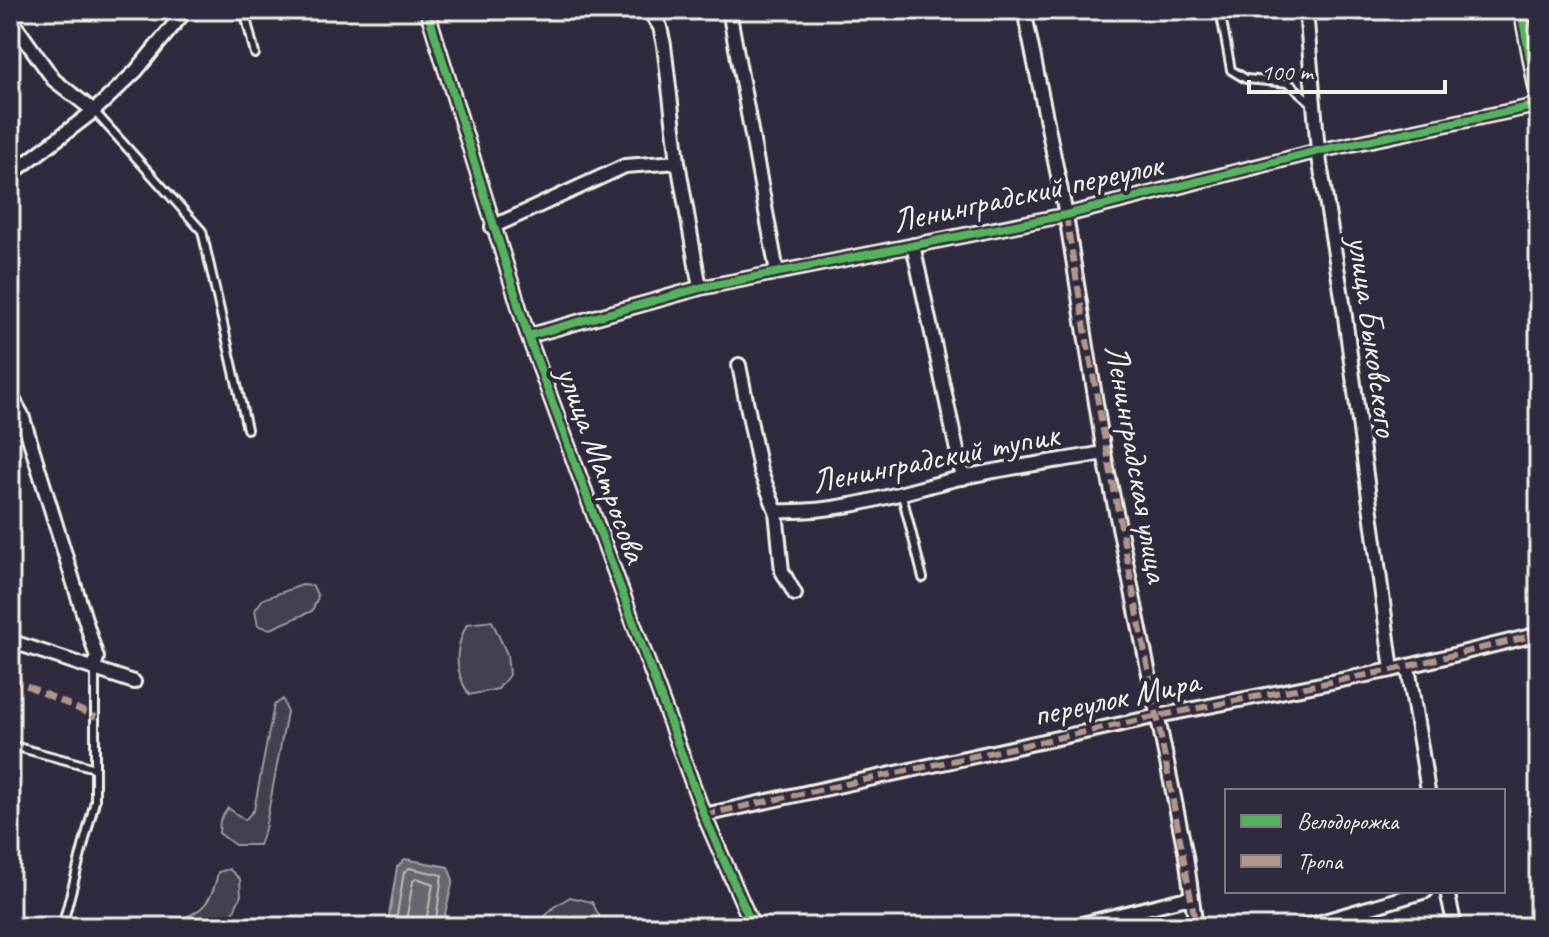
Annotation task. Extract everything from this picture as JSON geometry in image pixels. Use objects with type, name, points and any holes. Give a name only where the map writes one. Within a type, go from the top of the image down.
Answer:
[{"type":"street","points":[[10,175],[94,111],[136,71],[186,10]]},
{"type":"street","name":"улица Матросова","points":[[427,10],[528,336],[704,815],[753,927]]},
{"type":"street","points":[[649,10],[660,27],[664,45],[678,162],[700,288]]},
{"type":"street","points":[[729,10],[777,272]]},
{"type":"street","name":"Ленинградская улица","points":[[1024,10],[1066,215],[1104,453],[1158,716],[1196,927]]},
{"type":"street","name":"улица Быковского","points":[[1306,10],[1318,151],[1344,309],[1392,670]]},
{"type":"street","points":[[1521,10],[1539,105]]},
{"type":"street","points":[[10,18],[54,80],[94,111]]},
{"type":"street","name":"Ленинградский переулок","points":[[528,336],[700,288],[1066,215],[1318,151],[1539,105]]},
{"type":"street","points":[[492,227],[625,166],[678,162]]},
{"type":"street","points":[[913,245],[963,478]]},
{"type":"street","points":[[739,365],[760,470],[776,511],[782,571],[795,594]]},
{"type":"street","points":[[10,394],[27,430],[97,658],[94,667]]},
{"type":"street","name":"Ленинградский тупик","points":[[776,511],[803,513],[902,495],[963,478],[1104,453]]},
{"type":"street","name":"переулок Мира","points":[[704,815],[1158,716],[1408,667],[1539,634]]},
{"type":"street","points":[[10,641],[134,682]]},
{"type":"street","points":[[1408,667],[1428,789]]},
{"type":"street","points":[[1304,927],[1340,922],[1420,893]]},
{"type":"street","points":[[1447,893],[1455,927]]},
{"type":"street","points":[[1070,927],[1191,897]]},
{"type":"lane","points":[[244,10],[255,54]]},
{"type":"lane","points":[[1220,10],[1231,70],[1246,79],[1289,83],[1316,106]]},
{"type":"lane","points":[[94,111],[202,231],[247,429]]},
{"type":"lane","points":[[902,495],[923,578]]},
{"type":"lane","points":[[62,927],[93,819],[94,667]]},
{"type":"lane","points":[[10,745],[95,768]]},
{"type":"shaded area","points":[[302,585],[313,586],[318,597],[312,611],[271,629],[258,626],[255,610],[263,599]]},
{"type":"shaded area","points":[[492,621],[507,654],[509,675],[498,689],[469,695],[458,668],[460,643],[467,624]]},
{"type":"shaded area","points":[[283,699],[287,712],[265,829],[259,845],[235,845],[219,833],[220,820],[228,808],[245,820],[254,810],[274,705]]},
{"type":"shaded area","points":[[229,869],[240,879],[241,895],[227,927],[154,927],[197,911],[210,897],[218,872]]},
{"type":"shaded area","points":[[570,897],[592,902],[605,927],[535,927],[554,907]]},
{"type":"water","points":[[405,859],[448,867],[453,880],[442,927],[387,927],[397,867]]},
{"type":"marked path","points":[[656,20],[657,10]]},
{"type":"marked path","points":[[1066,215],[1096,394],[1196,927]]},
{"type":"marked path","points":[[704,815],[1158,716],[1392,670],[1539,634]]},
{"type":"marked path","points":[[10,678],[96,717]]},
{"type":"cycle path","points":[[427,10],[528,336],[704,815],[753,927]]},
{"type":"cycle path","points":[[528,336],[700,288],[1066,215],[1318,151],[1539,105],[1521,10]]}]
